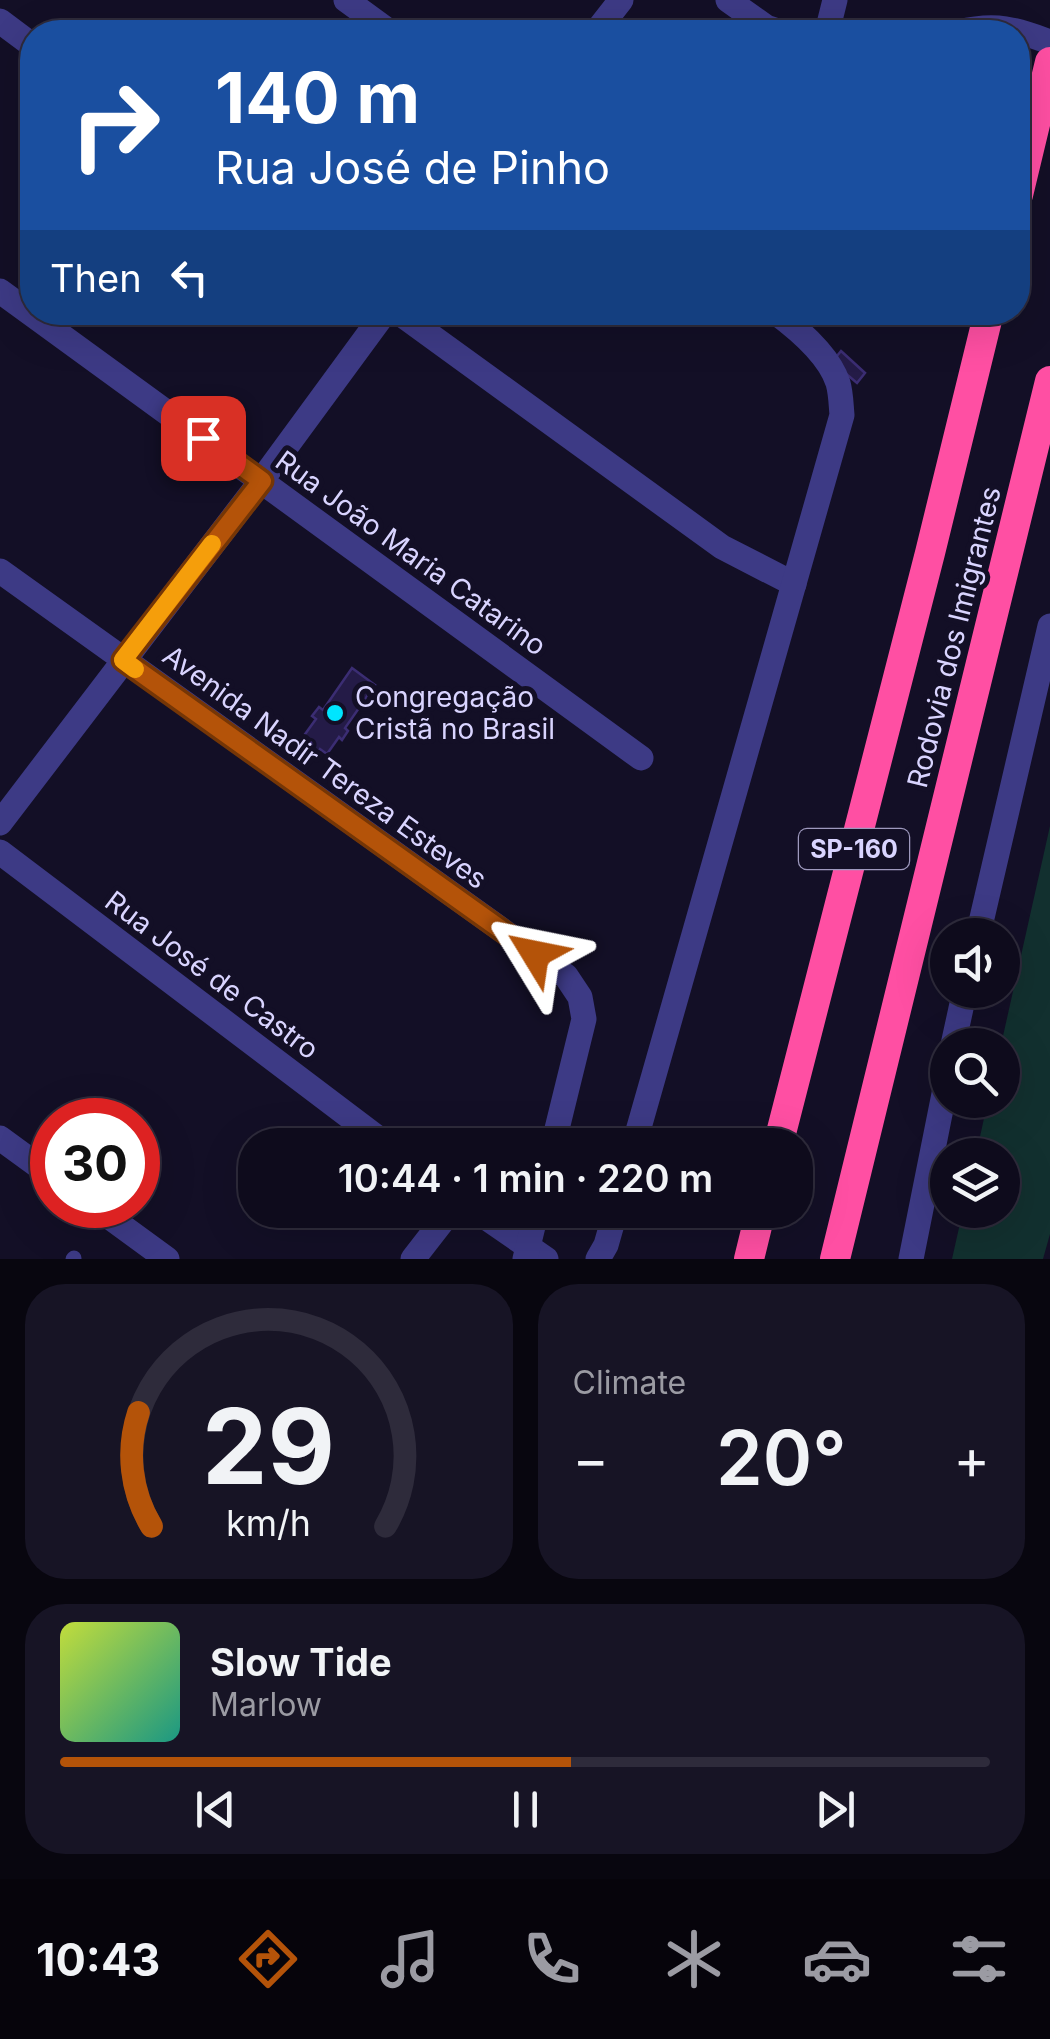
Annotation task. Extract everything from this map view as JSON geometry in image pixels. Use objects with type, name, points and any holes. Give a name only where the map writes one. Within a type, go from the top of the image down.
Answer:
[{"type":"highway","points":[[1030,145],[1050,62]]},
{"type":"highway","name":"Rodovia dos Imigrantes","points":[[782,1128],[986,325]]},
{"type":"highway","name":"Rodovia dos Imigrantes","points":[[835,1259],[1050,380]]},
{"type":"highway","points":[[749,1259],[757,1228]]},
{"type":"street","points":[[346,0],[374,20]]},
{"type":"street","points":[[728,0],[758,20]]},
{"type":"street","name":"Rua João Maria Catarino","points":[[47,325],[641,758]]},
{"type":"street","points":[[0,823],[262,481],[375,325]]},
{"type":"street","points":[[416,325],[722,547],[794,584]]},
{"type":"street","points":[[639,1128],[842,415],[838,383],[827,363],[791,325]]},
{"type":"street","name":"Avenida Nadir Tereza Esteves","points":[[0,571],[566,976],[580,997],[584,1019],[558,1128]]},
{"type":"street","points":[[982,918],[1050,626]]},
{"type":"street","name":"Rua José de Castro","points":[[0,852],[365,1128]]},
{"type":"street","points":[[911,1259],[939,1118]]},
{"type":"street","points":[[0,1138],[30,1160]]},
{"type":"street","points":[[125,1228],[168,1259]]},
{"type":"street","points":[[413,1259],[436,1228]]},
{"type":"street","points":[[498,1228],[533,1255]]},
{"type":"street","points":[[533,1255],[535,1228]]},
{"type":"street","points":[[598,1259],[611,1228]]},
{"type":"green space","points":[[1050,826],[1050,1234],[1043,1259],[952,1259],[959,1228],[1020,1228],[1020,1138],[980,1138],[984,1118],[1020,1118],[1020,1028],[1005,1028],[1009,1008],[1020,1008],[1020,960]]},
{"type":"building","points":[[841,351],[865,373],[857,383],[832,362]]},
{"type":"building","name":"Congregação Cristã no Brasil","points":[[352,668],[375,685],[345,728],[348,731],[342,740],[339,737],[327,754],[320,749],[317,754],[303,737],[316,719],[312,716],[319,707],[323,710]]},
{"type":"slow traffic","points":[[135,669],[123,660],[212,544]]},
{"type":"place","name":"Congregação Cristã no Brasil","points":[[335,713]]},
{"type":"route","points":[[203,438],[262,481],[123,660],[535,954]]}]
